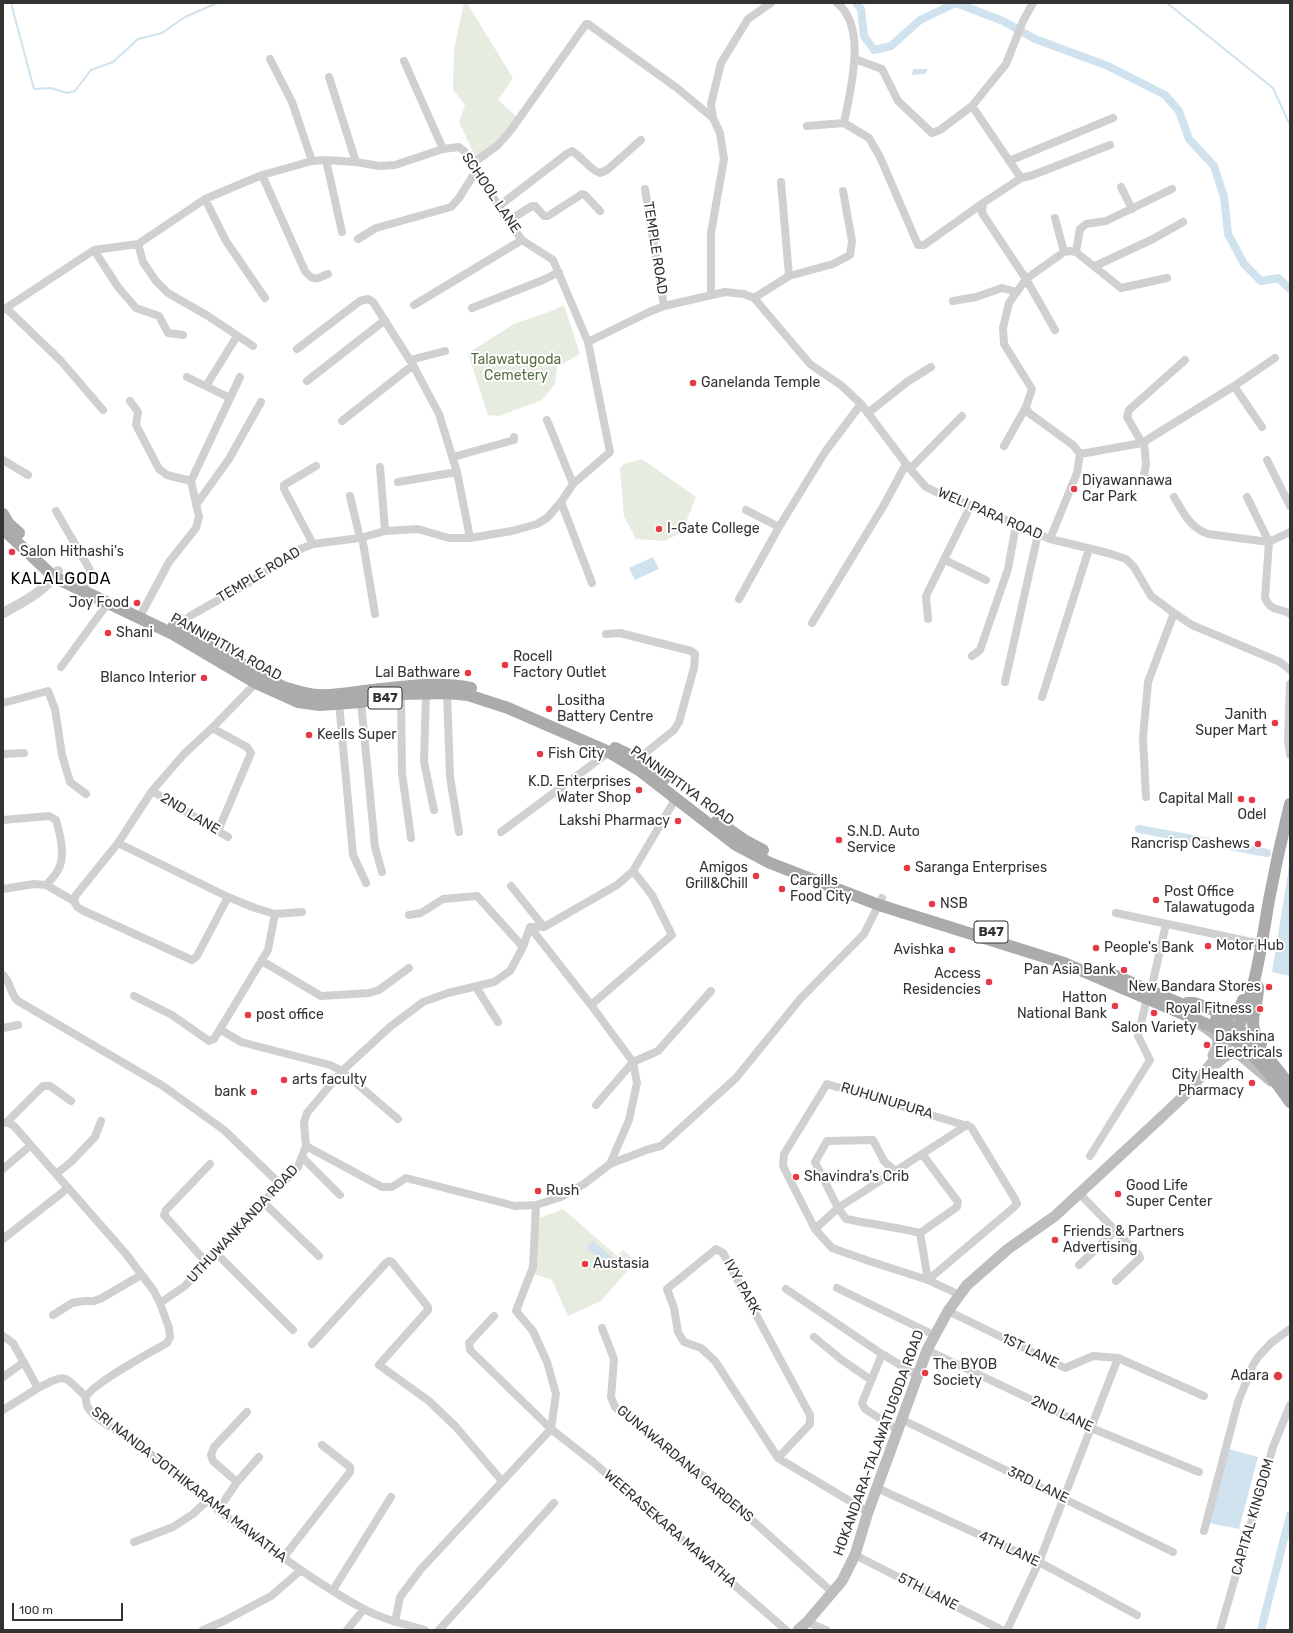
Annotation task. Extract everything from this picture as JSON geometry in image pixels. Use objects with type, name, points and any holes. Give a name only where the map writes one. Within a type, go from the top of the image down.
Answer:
[{"type":"main road","name":"PANNIPITIYA ROAD","points":[[3,514],[9,524],[56,574],[86,584],[283,687],[318,695],[339,695],[400,687],[446,684],[470,688],[510,701],[638,759],[744,840],[773,856],[880,901]]},
{"type":"main road","name":"PANNIPITIYA ROAD","points":[[3,529],[56,574],[108,603],[141,614]]},
{"type":"main road","name":"PANNIPITIYA ROAD","points":[[175,631],[256,683],[298,702],[320,705],[339,704],[361,702],[401,694],[446,693],[468,695],[508,708],[609,752],[639,770],[736,845],[770,863],[880,901],[1067,955],[1149,994],[1189,1016],[1249,1037],[1273,1064],[1285,1087],[1290,1102]]},
{"type":"main road","points":[[1235,1033],[1250,996],[1258,966],[1276,865],[1290,804]]},
{"type":"main road","points":[[1178,1002],[1194,1003],[1223,1014],[1233,1014],[1241,1006],[1258,966]]},
{"type":"main road","points":[[1258,966],[1258,994],[1253,1026],[1255,1034],[1273,1064]]},
{"type":"main road","name":"PANNIPITIYA ROAD","points":[[1149,994],[1178,1002],[1235,1033],[1250,1051],[1285,1087]]},
{"type":"main road","points":[[1189,1016],[1219,1040],[1218,1045],[1200,1078]]},
{"type":"main road","name":"HOKANDARA-TALAWATUGODA ROAD","points":[[798,1630],[807,1622],[842,1581],[855,1554],[868,1512],[899,1431],[917,1375],[927,1350],[948,1311],[967,1285],[1008,1249],[1055,1216],[1176,1104],[1200,1078],[1235,1033]]},
{"type":"main road","points":[[1200,1078],[1224,1057],[1233,1053],[1243,1057],[1285,1087]]},
{"type":"street","points":[[711,296],[711,234],[724,159],[720,133],[713,118],[711,104],[720,63],[748,19],[771,3]]},
{"type":"street","points":[[837,3],[843,7],[853,29],[855,59],[844,124]]},
{"type":"street","points":[[855,59],[882,69],[898,101],[932,133],[940,130],[972,106],[1006,64],[1023,21],[1033,3]]},
{"type":"street","points":[[358,239],[376,228],[451,206],[459,198],[474,167],[498,145],[511,130],[586,24],[677,88],[713,118]]},
{"type":"street","points":[[270,59],[292,102],[312,161]]},
{"type":"street","points":[[404,61],[443,149]]},
{"type":"street","points":[[329,77],[356,162]]},
{"type":"street","points":[[972,106],[1021,178]]},
{"type":"street","points":[[1009,161],[1113,118]]},
{"type":"street","points":[[807,126],[844,124],[869,138],[880,157],[918,245],[924,245],[1021,178],[1033,176],[1110,145]]},
{"type":"street","points":[[499,206],[572,151],[580,156],[595,172],[600,173],[606,170],[641,140]]},
{"type":"street","name":"SCHOOL LANE","points":[[5,309],[94,250],[138,244],[205,199],[262,175],[312,161],[326,160],[356,162],[379,166],[395,165],[443,149],[459,148],[464,151],[508,221],[522,240],[553,260],[559,272],[588,342],[610,452]]},
{"type":"street","points":[[326,160],[342,232]]},
{"type":"street","points":[[262,175],[305,271],[312,279],[328,274]]},
{"type":"street","points":[[782,182],[789,276]]},
{"type":"street","points":[[1121,187],[1132,209]]},
{"type":"street","name":"TEMPLE ROAD","points":[[645,189],[664,306]]},
{"type":"street","points":[[1076,252],[1080,229],[1086,224],[1106,221],[1172,190]]},
{"type":"street","points":[[588,342],[648,312],[664,306],[725,292],[744,294],[754,298],[789,276],[833,264],[850,255],[852,241],[843,191]]},
{"type":"street","points":[[508,221],[532,206],[535,206],[544,216],[548,216],[582,194],[585,195],[600,211]]},
{"type":"street","points":[[205,199],[226,241],[265,298]]},
{"type":"street","points":[[983,204],[982,213],[1026,279],[1055,330]]},
{"type":"street","points":[[1055,218],[1064,252]]},
{"type":"street","points":[[1095,266],[1153,239],[1183,222]]},
{"type":"street","points":[[414,305],[522,240]]},
{"type":"street","points":[[138,244],[143,262],[156,281],[168,293],[208,316],[253,346]]},
{"type":"street","points":[[94,250],[118,287],[136,308],[159,316],[168,333],[183,335]]},
{"type":"street","points":[[1004,446],[1026,407],[1032,389],[1004,344],[1003,328],[1008,303],[1026,279],[1064,252],[1070,251],[1076,252],[1122,288],[1167,278]]},
{"type":"street","points":[[472,308],[543,280],[559,272]]},
{"type":"street","points":[[953,301],[976,297],[1002,288],[1017,292]]},
{"type":"street","name":"WELI PARA ROAD","points":[[754,298],[810,364],[842,386],[861,404],[908,467],[926,486],[942,495],[971,505],[1050,539],[1108,553],[1126,559],[1134,567],[1151,596],[1174,613],[1192,625],[1280,662],[1290,670]]},
{"type":"street","points":[[297,349],[360,301],[368,299],[373,302],[412,362],[439,414],[457,472],[470,538]]},
{"type":"street","points":[[5,309],[60,361],[103,410]]},
{"type":"street","points":[[307,381],[385,320]]},
{"type":"street","points":[[206,386],[236,336]]},
{"type":"street","points":[[342,421],[412,362],[445,351]]},
{"type":"street","points":[[1080,454],[1143,442],[1234,386],[1274,358]]},
{"type":"street","points":[[1143,482],[1146,464],[1143,442],[1127,417],[1128,410],[1185,360]]},
{"type":"street","points":[[868,413],[907,382],[931,367]]},
{"type":"street","points":[[187,377],[230,398]]},
{"type":"street","points":[[141,614],[169,562],[196,528],[199,517],[191,481],[240,377]]},
{"type":"street","points":[[1234,386],[1262,427]]},
{"type":"street","points":[[130,401],[138,412],[136,425],[159,469],[167,475],[191,481]]},
{"type":"street","points":[[196,505],[229,459],[261,402]]},
{"type":"street","points":[[739,599],[779,527],[825,452],[861,404]]},
{"type":"street","points":[[1026,407],[1029,413],[1074,445],[1080,454],[1077,473],[1050,539]]},
{"type":"street","points":[[812,623],[908,467],[962,416]]},
{"type":"street","points":[[547,420],[573,484]]},
{"type":"street","points":[[453,457],[514,440],[514,437]]},
{"type":"street","name":"TEMPLE ROAD","points":[[175,631],[190,616],[250,582],[298,550],[313,544],[361,538],[385,531],[418,530],[449,538],[470,538],[512,531],[537,524],[546,518],[561,502],[573,484],[610,452]]},
{"type":"street","points":[[3,460],[28,475]]},
{"type":"street","points":[[1267,460],[1290,506]]},
{"type":"street","points":[[313,544],[284,489],[284,485],[316,466]]},
{"type":"street","points":[[380,467],[385,531]]},
{"type":"street","points":[[398,482],[457,472]]},
{"type":"street","points":[[350,496],[361,538],[375,614]]},
{"type":"street","points":[[1174,497],[1190,522],[1200,531],[1208,534],[1269,542],[1290,532]]},
{"type":"street","points":[[1248,497],[1269,542],[1265,598],[1268,605],[1272,608],[1290,614]]},
{"type":"street","points":[[561,502],[592,583]]},
{"type":"street","points":[[928,620],[926,596],[971,505]]},
{"type":"street","points":[[746,510],[779,527]]},
{"type":"street","points":[[56,511],[90,570],[91,576],[86,584]]},
{"type":"street","points":[[972,656],[980,650],[1006,576],[1016,525]]},
{"type":"street","points":[[1005,682],[1038,534]]},
{"type":"street","points":[[1042,697],[1089,549]]},
{"type":"street","points":[[945,560],[986,580]]},
{"type":"street","points":[[3,613],[32,597],[56,574]]},
{"type":"street","points":[[61,667],[108,603]]},
{"type":"street","points":[[1146,797],[1143,738],[1148,682],[1174,613]]},
{"type":"street","points":[[606,634],[620,633],[691,651],[694,654],[694,668],[679,722],[674,730],[638,759]]},
{"type":"street","points":[[74,901],[76,895],[118,843],[152,791],[184,754],[256,683]]},
{"type":"street","points":[[1290,684],[1288,741],[1290,755]]},
{"type":"street","points":[[3,703],[48,691],[55,709],[62,755],[70,782],[86,794]]},
{"type":"street","points":[[426,693],[424,762],[434,810]]},
{"type":"street","points":[[446,693],[450,777],[459,832]]},
{"type":"street","points":[[401,694],[402,773],[412,838]]},
{"type":"street","points":[[361,702],[375,847],[382,872]]},
{"type":"street","points":[[339,704],[353,855],[366,883]]},
{"type":"street","points":[[212,728],[247,747],[251,753],[218,832]]},
{"type":"street","points":[[501,832],[609,752]]},
{"type":"street","points":[[3,754],[24,753]]},
{"type":"street","name":"2ND LANE","points":[[152,791],[228,837]]},
{"type":"street","points":[[530,927],[544,927],[618,885],[633,871],[676,798]]},
{"type":"street","points":[[3,820],[49,816],[56,820],[61,836],[61,860],[59,869],[46,886]]},
{"type":"street","points":[[118,843],[228,897],[255,908],[275,914],[302,912]]},
{"type":"street","points":[[592,1005],[672,935],[652,895],[633,871]]},
{"type":"street","points":[[3,889],[34,884],[46,886],[74,901],[77,907],[84,911],[192,960],[197,956],[228,897]]},
{"type":"street","points":[[511,886],[544,927]]},
{"type":"street","points":[[409,916],[421,913],[443,899],[477,896],[523,947]]},
{"type":"street","points":[[306,1146],[382,1187],[392,1187],[406,1178],[516,1206],[536,1206],[561,1197],[584,1184],[610,1164],[661,1146],[736,1078],[801,998],[864,934],[880,901]]},
{"type":"street","points":[[1116,913],[1261,944]]},
{"type":"street","points":[[134,996],[172,1015],[209,1041],[214,1039],[221,1030],[268,950],[275,914]]},
{"type":"street","points":[[1090,1156],[1150,1060],[1138,1036],[1166,924]]},
{"type":"street","points":[[530,927],[592,1005],[634,1062],[637,1083],[629,1120],[610,1164]]},
{"type":"street","name":"UTHUWANKANDA ROAD","points":[[160,1303],[185,1286],[240,1223],[281,1185],[298,1166],[306,1146],[304,1122],[307,1112],[342,1072],[391,1026],[423,1002],[448,993],[494,982],[510,971],[523,947],[530,927]]},
{"type":"street","points":[[262,961],[321,996],[369,993],[379,990],[409,968]]},
{"type":"street","points":[[3,975],[8,979],[14,998],[163,1086],[224,1130],[281,1185]]},
{"type":"street","points":[[476,987],[498,1022]]},
{"type":"street","points":[[596,1106],[634,1062],[658,1051],[711,991]]},
{"type":"street","points":[[3,1028],[18,1025]]},
{"type":"street","points":[[221,1030],[241,1042],[330,1065],[342,1072],[398,1119]]},
{"type":"street","name":"RUHUNUPURA","points":[[960,1295],[928,1280],[869,1262],[832,1248],[815,1229],[783,1166],[784,1154],[827,1084],[967,1125]]},
{"type":"street","points":[[71,1101],[50,1086],[44,1086],[5,1122],[14,1126],[126,1254],[154,1291],[160,1303]]},
{"type":"street","points":[[56,1174],[71,1162],[95,1136],[101,1121]]},
{"type":"street","points":[[815,1229],[838,1208],[967,1125],[971,1127],[1017,1204],[928,1280]]},
{"type":"street","points":[[895,1171],[884,1161],[873,1140],[827,1142],[814,1162],[838,1208],[846,1219],[920,1233],[957,1207],[958,1202],[922,1154]]},
{"type":"street","points":[[3,1169],[31,1145]]},
{"type":"street","points":[[302,1157],[340,1195]]},
{"type":"street","points":[[206,1262],[164,1215],[166,1210],[210,1164]]},
{"type":"street","points":[[3,1239],[68,1188]]},
{"type":"street","points":[[1079,1194],[1139,1255],[1140,1258],[1116,1281]]},
{"type":"street","points":[[262,1201],[320,1256]]},
{"type":"street","points":[[395,1622],[400,1597],[421,1568],[551,1430],[556,1394],[549,1368],[533,1331],[516,1311],[533,1267],[536,1206]]},
{"type":"street","points":[[1079,1265],[1115,1231]]},
{"type":"street","points":[[920,1233],[928,1280]]},
{"type":"street","name":"IVY PARK","points":[[778,1458],[810,1424],[810,1415],[723,1253],[716,1249],[667,1289],[674,1308],[678,1332],[684,1342],[701,1348],[716,1362],[778,1458],[868,1512]]},
{"type":"street","points":[[215,1252],[293,1330]]},
{"type":"street","points":[[312,1344],[386,1263],[389,1261],[392,1262],[428,1307],[428,1310],[379,1365],[429,1401],[456,1427],[502,1481]]},
{"type":"street","points":[[53,1314],[72,1303],[98,1300],[141,1275]]},
{"type":"street","points":[[837,1288],[934,1335]]},
{"type":"street","points":[[786,1289],[882,1354],[917,1375]]},
{"type":"street","name":"SRI NANDA JOTHIKARAMA MAWATHA","points":[[160,1303],[169,1328],[170,1337],[167,1343],[93,1388],[86,1397],[88,1407],[97,1417],[153,1455],[218,1510],[300,1571],[364,1609],[395,1622],[425,1630]]},
{"type":"street","name":"1ST LANE","points":[[948,1311],[1065,1368],[1093,1356],[1118,1358],[1204,1396]]},
{"type":"street","name":"WEERASEKARA MAWATHA","points":[[494,1316],[469,1343],[470,1350],[551,1430],[593,1462],[786,1630]]},
{"type":"street","name":"GUNAWARDANA GARDENS","points":[[602,1328],[614,1359],[611,1397],[615,1407],[703,1476],[833,1593]]},
{"type":"street","points":[[1204,1531],[1238,1402],[1253,1365],[1271,1343],[1290,1329]]},
{"type":"street","points":[[3,1336],[13,1343],[38,1388]]},
{"type":"street","points":[[814,1337],[842,1360],[871,1380]]},
{"type":"street","name":"2ND LANE","points":[[927,1350],[1091,1428],[1199,1472]]},
{"type":"street","points":[[882,1354],[862,1403],[865,1409],[899,1431]]},
{"type":"street","points":[[1007,1630],[1039,1562],[1118,1358]]},
{"type":"street","points":[[3,1377],[24,1362]]},
{"type":"street","points":[[3,1410],[38,1388],[58,1378],[67,1379],[86,1397]]},
{"type":"street","name":"CAPITAL KINGDOM","points":[[1220,1630],[1273,1447],[1290,1405]]},
{"type":"street","points":[[237,1482],[213,1460],[211,1455],[214,1447],[247,1412]]},
{"type":"street","name":"3RD LANE","points":[[903,1420],[1173,1552]]},
{"type":"street","points":[[283,1558],[350,1472],[350,1467],[322,1445]]},
{"type":"street","points":[[218,1510],[237,1482],[259,1457]]},
{"type":"street","name":"4TH LANE","points":[[877,1488],[1039,1562],[1137,1615]]},
{"type":"street","points":[[333,1590],[390,1497]]},
{"type":"street","points":[[134,1542],[173,1527],[193,1514],[208,1500]]},
{"type":"street","points":[[439,1630],[554,1503]]},
{"type":"street","name":"5TH LANE","points":[[855,1554],[1002,1630]]},
{"type":"street","points":[[203,1630],[224,1621],[271,1596],[300,1571]]},
{"type":"street","points":[[348,1630],[364,1609]]},
{"type":"street","points":[[807,1622],[826,1630]]},
{"type":"green space","points":[[464,3],[467,3],[513,78],[498,100],[520,120],[496,150],[478,162],[459,122],[465,105],[453,90],[454,50]]},
{"type":"green space","name":"Talawatugoda Cemetery","points":[[564,305],[580,354],[557,367],[555,384],[542,400],[499,416],[488,415],[468,353],[514,324]]},
{"type":"green space","points":[[642,459],[696,497],[682,532],[665,541],[636,539],[624,516],[620,469],[624,464]]},
{"type":"green space","name":"Austasia","points":[[563,1209],[617,1256],[623,1250],[636,1261],[601,1301],[568,1316],[552,1280],[534,1274],[537,1268],[537,1219]]},
{"type":"water","points":[[913,69],[928,69],[925,74],[912,75]]},
{"type":"water","points":[[653,557],[659,569],[635,580],[629,568]]},
{"type":"water","points":[[1290,861],[1290,976],[1272,972]]},
{"type":"water","points":[[593,1241],[613,1258],[606,1265],[587,1248]]},
{"type":"water","points":[[1229,1449],[1258,1457],[1239,1529],[1209,1523]]},
{"type":"waterway","points":[[11,3],[34,89],[51,88],[67,93],[75,91],[91,70],[113,62],[138,39],[162,33],[185,17],[217,3]]},
{"type":"waterway","points":[[856,3],[861,9],[864,36],[874,50],[891,46],[920,20],[956,3],[1003,21],[1035,39],[1108,66],[1165,95],[1179,111],[1189,139],[1214,166],[1224,197],[1228,234],[1244,264],[1261,281],[1278,278],[1290,289]]},
{"type":"waterway","points":[[1167,3],[1273,88],[1290,123]]},
{"type":"waterway","points":[[1139,829],[1267,853]]},
{"type":"waterway","points":[[1261,1630],[1290,1515]]},
{"type":"place","name":"Ganelanda Temple","points":[[693,383]]},
{"type":"place","name":"Diyawannawa Car Park","points":[[1074,489]]},
{"type":"place","name":"I-Gate College","points":[[659,529]]},
{"type":"place","name":"Salon Hithashi's","points":[[12,552]]},
{"type":"place","name":"Joy Food","points":[[137,603]]},
{"type":"place","name":"Shani","points":[[108,633]]},
{"type":"place","name":"Rocell Factory Outlet","points":[[505,665]]},
{"type":"place","name":"Lal Bathware","points":[[468,673]]},
{"type":"place","name":"Blanco Interior","points":[[204,678]]},
{"type":"place","name":"Lositha Battery Centre","points":[[549,709]]},
{"type":"place","name":"Janith Super Mart","points":[[1275,723]]},
{"type":"place","name":"Keells Super","points":[[309,735]]},
{"type":"place","name":"Fish City","points":[[540,754]]},
{"type":"place","name":"K.D. Enterprises Water Shop","points":[[639,790]]},
{"type":"place","name":"Capital Mall","points":[[1241,799]]},
{"type":"place","name":"Odel","points":[[1252,800]]},
{"type":"place","name":"Lakshi Pharmacy","points":[[678,821]]},
{"type":"place","name":"S.N.D. Auto Service","points":[[839,840]]},
{"type":"place","name":"Rancrisp Cashews","points":[[1258,844]]},
{"type":"place","name":"Saranga Enterprises","points":[[907,868]]},
{"type":"place","name":"Amigos Grill&Chill","points":[[756,876]]},
{"type":"place","name":"Cargills Food City","points":[[782,889]]},
{"type":"place","name":"Post Office Talawatugoda","points":[[1156,900]]},
{"type":"place","name":"NSB","points":[[932,904]]},
{"type":"place","name":"Motor Hub","points":[[1208,946]]},
{"type":"place","name":"People's Bank","points":[[1096,948]]},
{"type":"place","name":"Avishka","points":[[952,950]]},
{"type":"place","name":"Pan Asia Bank","points":[[1124,970]]},
{"type":"place","name":"Access Residencies","points":[[989,982]]},
{"type":"place","name":"New Bandara Stores","points":[[1269,987]]},
{"type":"place","name":"Hatton National Bank","points":[[1115,1006]]},
{"type":"place","name":"Royal Fitness","points":[[1260,1009]]},
{"type":"place","name":"Salon Variety","points":[[1154,1013]]},
{"type":"place","name":"post office","points":[[248,1015]]},
{"type":"place","name":"Dakshina Electricals","points":[[1207,1045]]},
{"type":"place","name":"arts faculty","points":[[284,1080]]},
{"type":"place","name":"City Health Pharmacy","points":[[1252,1083]]},
{"type":"place","name":"bank","points":[[254,1092]]},
{"type":"place","name":"Shavindra's Crib","points":[[796,1177]]},
{"type":"place","name":"Rush","points":[[538,1191]]},
{"type":"place","name":"Good Life Super Center","points":[[1118,1194]]},
{"type":"place","name":"Friends & Partners Advertising","points":[[1055,1240]]},
{"type":"place","name":"Austasia","points":[[585,1264]]},
{"type":"place","name":"The BYOB Society","points":[[925,1373]]},
{"type":"place","name":"Adara","points":[[1278,1376]]},
{"type":"district","name":"KALALGODA","points":[[61,579]]}]
